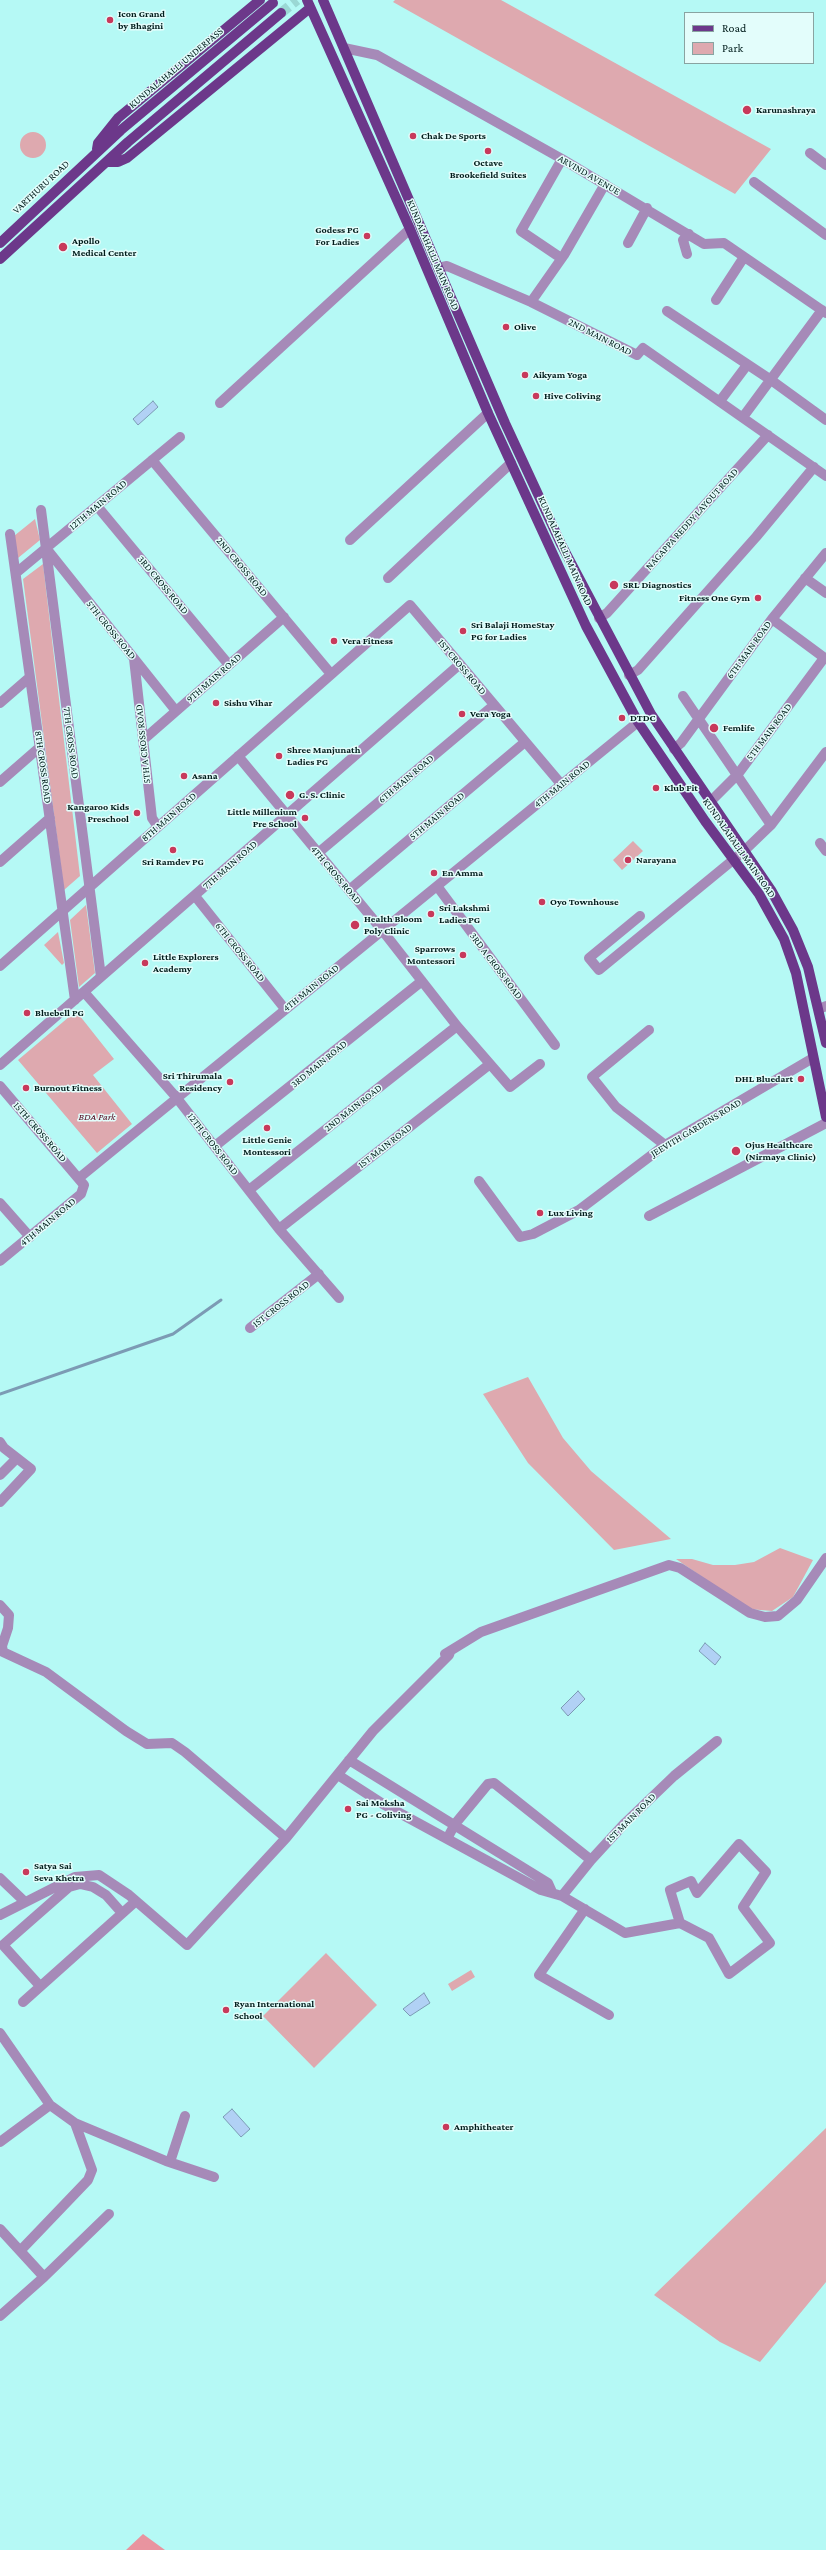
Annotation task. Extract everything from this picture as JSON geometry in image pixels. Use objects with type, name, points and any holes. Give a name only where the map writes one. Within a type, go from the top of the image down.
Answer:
[{"type":"main road","points":[[96,153],[98,143],[118,118],[260,0]]},
{"type":"main road","name":"KUNDALAHALLI MAIN ROAD","points":[[323,0],[505,423],[599,618],[629,676],[674,749],[771,890],[793,930],[823,1008],[826,1043]]},
{"type":"main road","name":"KUNDALAHALLI UNDERPASS","points":[[96,153],[273,3]]},
{"type":"main road","points":[[107,162],[118,162],[127,158],[309,4]]},
{"type":"main road","name":"KUNDALAHALLI MAIN ROAD","points":[[309,4],[410,229],[488,413],[542,528],[550,553],[586,626],[638,722],[705,821],[759,894],[784,939],[796,973],[826,1117]]},
{"type":"main road","points":[[0,259],[43,218],[128,142],[281,13]]},
{"type":"main road","name":"VARTHURU ROAD","points":[[1,240],[96,153]]},
{"type":"street","name":"ARVIND AVENUE","points":[[344,48],[377,55],[647,208],[704,244],[724,243],[824,311]]},
{"type":"street","points":[[810,153],[826,165]]},
{"type":"street","points":[[561,258],[521,231],[562,159]]},
{"type":"street","points":[[754,182],[826,235]]},
{"type":"street","points":[[531,302],[561,258],[605,184]]},
{"type":"street","points":[[628,243],[647,208]]},
{"type":"street","points":[[220,403],[410,229]]},
{"type":"street","points":[[687,254],[683,240],[688,234]]},
{"type":"street","points":[[716,300],[744,257]]},
{"type":"street","name":"2ND MAIN ROAD","points":[[438,268],[447,266],[531,302],[637,355],[643,348],[826,476]]},
{"type":"street","points":[[667,311],[771,380],[826,420]]},
{"type":"street","points":[[743,417],[824,311]]},
{"type":"street","points":[[720,401],[747,365]]},
{"type":"street","points":[[350,540],[488,413]]},
{"type":"street","name":"NAGAPPA REDDY LAYOUT ROAD","points":[[599,618],[608,613],[768,435]]},
{"type":"street","name":"12TH MAIN ROAD","points":[[16,573],[180,437]]},
{"type":"street","name":"2ND CROSS ROAD","points":[[152,460],[331,674]]},
{"type":"street","points":[[388,578],[512,463]]},
{"type":"street","points":[[629,676],[638,670],[756,537],[814,467]]},
{"type":"street","name":"3RD CROSS ROAD","points":[[97,506],[229,665]]},
{"type":"street","name":"7TH CROSS ROAD","points":[[41,510],[102,977]]},
{"type":"street","name":"8TH CROSS ROAD","points":[[10,534],[75,1000]]},
{"type":"street","name":"5TH CROSS ROAD","points":[[46,548],[176,711]]},
{"type":"street","name":"6TH MAIN ROAD","points":[[674,749],[681,743],[772,619],[826,553]]},
{"type":"street","points":[[805,578],[826,593]]},
{"type":"street","name":"8TH MAIN ROAD","points":[[0,966],[410,605]]},
{"type":"street","name":"1ST CROSS ROAD","points":[[410,605],[561,784]]},
{"type":"street","name":"9TH MAIN ROAD","points":[[143,740],[284,617]]},
{"type":"street","points":[[772,619],[825,658]]},
{"type":"street","name":"5TH A CROSS ROAD","points":[[134,658],[152,818],[158,827]]},
{"type":"street","name":"5TH MAIN ROAD","points":[[710,802],[738,774],[825,658]]},
{"type":"street","name":"7TH MAIN ROAD","points":[[0,1065],[460,664]]},
{"type":"street","points":[[0,703],[30,677]]},
{"type":"street","points":[[683,696],[738,774],[771,825]]},
{"type":"street","name":"6TH MAIN ROAD","points":[[318,853],[494,705]]},
{"type":"street","name":"4TH MAIN ROAD","points":[[0,1261],[81,1194],[84,1185],[79,1178],[176,1097],[638,722]]},
{"type":"street","name":"5TH MAIN ROAD","points":[[349,890],[525,742]]},
{"type":"street","points":[[0,782],[40,747]]},
{"type":"street","points":[[640,916],[589,958],[599,970],[735,860],[771,825],[826,752]]},
{"type":"street","name":"4TH CROSS ROAD","points":[[238,756],[382,930],[457,1026],[510,1087],[540,1064]]},
{"type":"street","points":[[0,862],[50,818]]},
{"type":"street","name":"3RD A CROSS ROAD","points":[[436,886],[555,1045]]},
{"type":"street","name":"6TH CROSS ROAD","points":[[194,896],[285,1009]]},
{"type":"street","name":"3RD MAIN ROAD","points":[[216,1146],[422,981]]},
{"type":"street","name":"12TH CROSS ROAD","points":[[84,992],[176,1097],[317,1276],[339,1298]]},
{"type":"street","name":"2ND MAIN ROAD","points":[[249,1190],[457,1026]]},
{"type":"street","points":[[649,1030],[592,1077],[616,1107],[665,1145]]},
{"type":"street","name":"JEEVITH GARDENS ROAD","points":[[479,1181],[520,1237],[533,1234],[579,1210],[665,1145],[799,1064],[813,1058]]},
{"type":"street","name":"1ST MAIN ROAD","points":[[280,1229],[490,1064]]},
{"type":"street","name":"15TH CROSS ROAD","points":[[0,1086],[79,1178]]},
{"type":"street","points":[[649,1216],[826,1123]]},
{"type":"street","points":[[0,1202],[30,1237]]},
{"type":"street","name":"1ST CROSS ROAD","points":[[250,1328],[317,1276]]},
{"type":"street","points":[[0,1502],[31,1468],[1,1447]]},
{"type":"street","points":[[0,1475],[17,1458]]},
{"type":"street","points":[[0,1916],[75,1877],[99,1874],[136,1901],[187,1945],[286,1838],[373,1731],[449,1655],[450,1652],[481,1632],[669,1565],[680,1568],[750,1613],[765,1616],[778,1616],[797,1600],[826,1558]]},
{"type":"street","points":[[0,1605],[9,1615],[8,1628],[2,1646],[3,1652],[46,1672],[126,1731],[147,1744],[172,1743],[185,1752],[286,1838]]},
{"type":"street","name":"1ST MAIN ROAD","points":[[562,1896],[591,1860],[625,1823],[674,1776],[717,1741]]},
{"type":"street","points":[[349,1760],[455,1824],[548,1883],[552,1892]]},
{"type":"street","points":[[338,1775],[383,1804],[448,1837],[541,1890],[562,1896],[624,1933],[680,1923],[709,1938],[729,1974],[770,1943],[743,1907],[766,1872],[739,1844],[697,1893],[691,1881],[670,1890],[680,1923]]},
{"type":"street","points":[[448,1837],[455,1824],[488,1784],[494,1783],[591,1860]]},
{"type":"street","points":[[0,1878],[25,1902]]},
{"type":"street","points":[[40,1986],[3,1945],[69,1887],[80,1884],[93,1887],[106,1895],[122,1913]]},
{"type":"street","points":[[23,2002],[136,1901]]},
{"type":"street","points":[[585,1909],[539,1975],[609,2015]]},
{"type":"street","points":[[0,2033],[50,2105],[75,2124],[170,2162],[214,2176]]},
{"type":"street","points":[[0,2142],[50,2105]]},
{"type":"street","points":[[170,2162],[185,2116]]},
{"type":"street","points":[[20,2251],[88,2180],[92,2170],[75,2124]]},
{"type":"street","points":[[0,2316],[44,2277],[109,2214]]},
{"type":"street","points":[[0,2229],[44,2277]]},
{"type":"green space","points":[[395,0],[501,0],[771,149],[735,194],[393,2]]},
{"type":"green space","points":[[33,132],[42,136],[46,145],[42,154],[33,158],[24,154],[20,145],[24,136]]},
{"type":"green space","points":[[35,519],[40,540],[18,558],[14,536]]},
{"type":"green space","points":[[43,564],[80,876],[64,890],[23,579]]},
{"type":"green space","points":[[633,841],[643,851],[622,870],[613,860]]},
{"type":"green space","points":[[86,905],[95,973],[79,987],[70,920]]},
{"type":"green space","points":[[58,932],[64,963],[62,965],[44,945]]},
{"type":"green space","name":"BDA Park","points":[[76,1011],[114,1059],[93,1075],[132,1124],[97,1153],[18,1060]]},
{"type":"green space","points":[[528,1377],[563,1438],[591,1471],[671,1539],[614,1550],[528,1463],[483,1394]]},
{"type":"green space","points":[[780,1548],[813,1560],[793,1597],[772,1611],[749,1609],[676,1559],[692,1559],[713,1565],[735,1565],[754,1562]]},
{"type":"green space","points":[[326,1953],[377,2005],[314,2068],[263,2016]]},
{"type":"green space","points":[[471,1970],[475,1977],[452,1991],[448,1984]]},
{"type":"green space","points":[[826,2128],[826,2282],[760,2362],[720,2342],[654,2295]]},
{"type":"shaded area","points":[[143,2534],[165,2550],[126,2550]]},
{"type":"water","points":[[153,401],[158,407],[138,425],[133,419]]},
{"type":"water","points":[[705,1643],[721,1657],[715,1665],[699,1651]]},
{"type":"water","points":[[578,1691],[585,1699],[568,1716],[561,1708]]},
{"type":"water","points":[[424,1993],[430,2003],[410,2016],[403,2009]]},
{"type":"water","points":[[232,2109],[250,2129],[241,2137],[223,2117]]},
{"type":"waterway","points":[[0,1394],[173,1334],[221,1300]]},
{"type":"tunnel","points":[[281,13],[297,0]]},
{"type":"place","name":"Icon Grand by Bhagini","points":[[110,20]]},
{"type":"place","name":"Karunashraya","points":[[747,110]]},
{"type":"place","name":"Chak De Sports","points":[[413,136]]},
{"type":"place","name":"Octave Brookefield Suites","points":[[488,151]]},
{"type":"place","name":"Godess PG For Ladies","points":[[367,236]]},
{"type":"place","name":"Apollo Medical Center","points":[[63,247]]},
{"type":"place","name":"Olive","points":[[506,327]]},
{"type":"place","name":"Aikyam Yoga","points":[[525,375]]},
{"type":"place","name":"Hive Coliving","points":[[536,396]]},
{"type":"place","name":"SRL Diagnostics","points":[[614,585]]},
{"type":"place","name":"Fitness One Gym","points":[[758,598]]},
{"type":"place","name":"Sri Balaji HomeStay PG for Ladies","points":[[463,631]]},
{"type":"place","name":"Vera Fitness","points":[[334,641]]},
{"type":"place","name":"Sishu Vihar","points":[[216,703]]},
{"type":"place","name":"Vera Yoga","points":[[462,714]]},
{"type":"place","name":"DTDC","points":[[622,718]]},
{"type":"place","name":"Femlife","points":[[714,728]]},
{"type":"place","name":"Shree Manjunath Ladies PG","points":[[279,756]]},
{"type":"place","name":"Asana","points":[[184,776]]},
{"type":"place","name":"Klub Fit","points":[[656,788]]},
{"type":"place","name":"G. S. Clinic","points":[[290,795]]},
{"type":"place","name":"Kangaroo Kids Preschool","points":[[137,813]]},
{"type":"place","name":"Little Millenium Pre School","points":[[305,818]]},
{"type":"place","name":"Sri Ramdev PG","points":[[173,850]]},
{"type":"place","name":"Narayana","points":[[628,860]]},
{"type":"place","name":"En Amma","points":[[434,873]]},
{"type":"place","name":"Oyo Townhouse","points":[[542,902]]},
{"type":"place","name":"Sri Lakshmi Ladies PG","points":[[431,914]]},
{"type":"place","name":"Health Bloom Poly Clinic","points":[[355,925]]},
{"type":"place","name":"Sparrows Montessori","points":[[463,955]]},
{"type":"place","name":"Little Explorers Academy","points":[[145,963]]},
{"type":"place","name":"Bluebell PG","points":[[27,1013]]},
{"type":"place","name":"DHL Bluedart","points":[[801,1079]]},
{"type":"place","name":"Sri Thirumala Residency","points":[[230,1082]]},
{"type":"place","name":"Burnout Fitness","points":[[26,1088]]},
{"type":"place","name":"Little Genie Montessori","points":[[267,1128]]},
{"type":"place","name":"Ojus Healthcare (Nirmaya Clinic)","points":[[736,1151]]},
{"type":"place","name":"Lux Living","points":[[540,1213]]},
{"type":"place","name":"Sai Moksha PG - Coliving","points":[[348,1809]]},
{"type":"place","name":"Satya Sai Seva Khetra","points":[[26,1872]]},
{"type":"place","name":"Ryan International School","points":[[226,2010]]},
{"type":"place","name":"Amphitheater","points":[[446,2127]]}]
